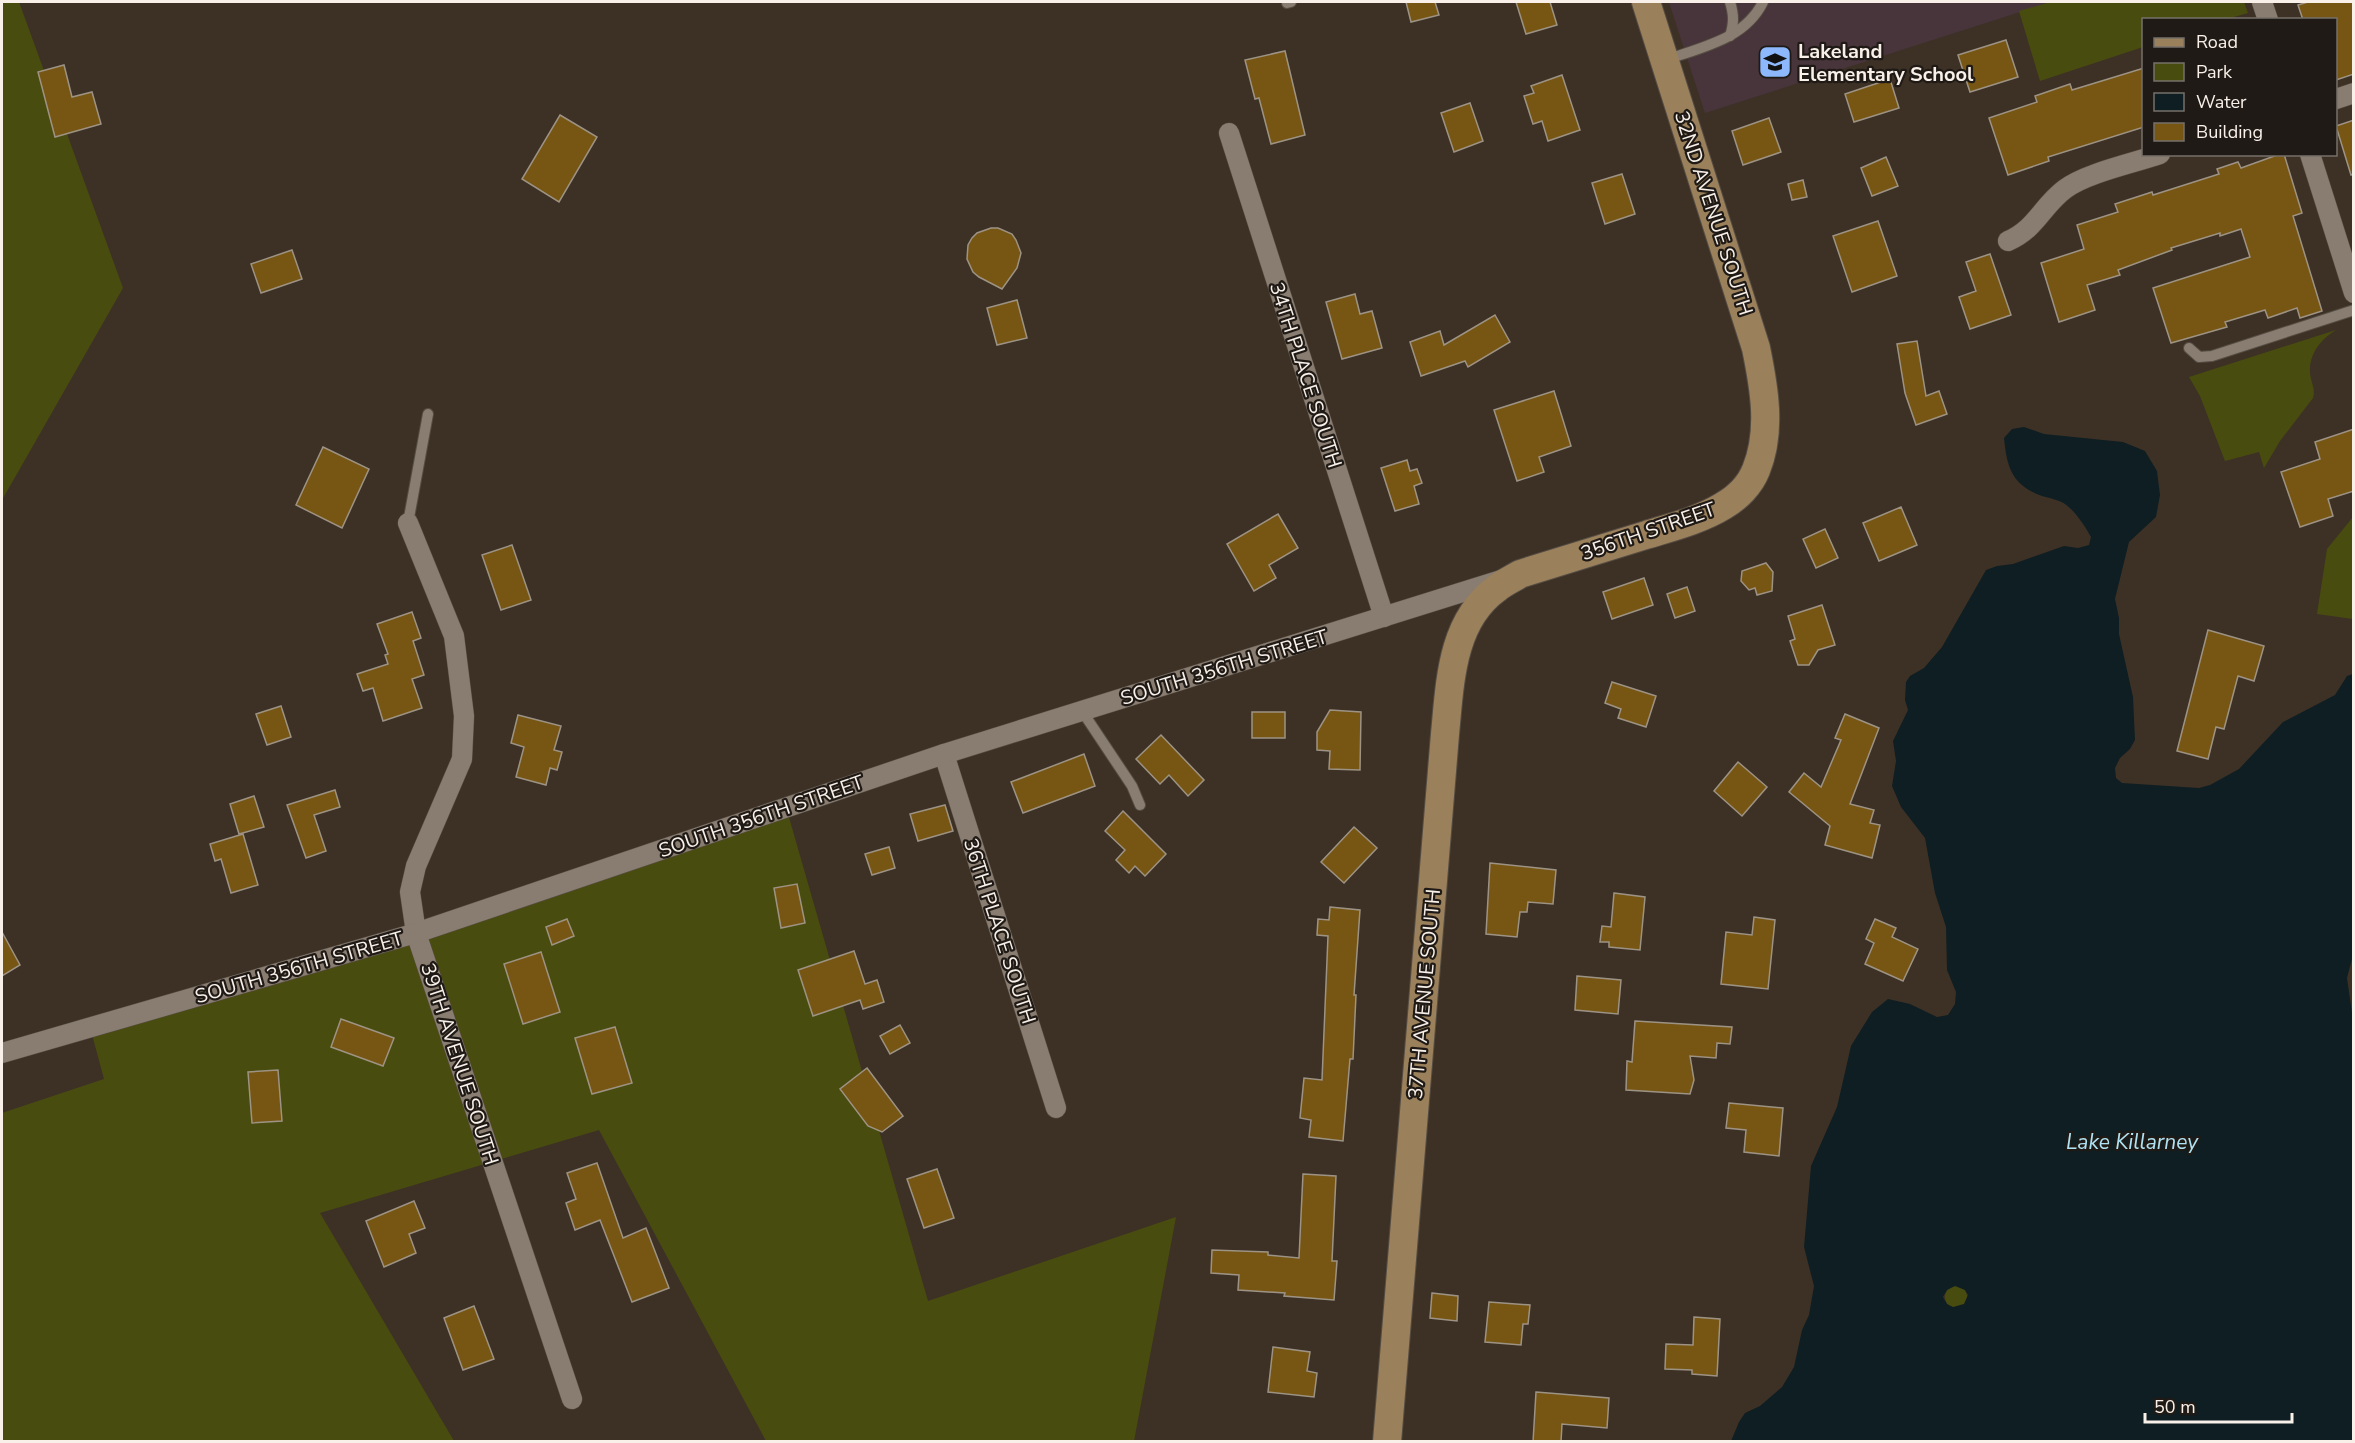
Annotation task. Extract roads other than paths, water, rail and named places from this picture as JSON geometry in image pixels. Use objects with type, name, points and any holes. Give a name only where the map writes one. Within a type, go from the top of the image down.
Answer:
[{"type":"street","name":"32ND AVENUE SOUTH","points":[[1646,2],[1756,348],[1763,386],[1764,428]]},
{"type":"street","points":[[2262,2],[2267,18]]},
{"type":"street","points":[[2337,99],[2354,93]]},
{"type":"street","name":"34TH PLACE SOUTH","points":[[1229,133],[1384,616]]},
{"type":"street","points":[[2008,242],[2019,237],[2036,222],[2065,189],[2085,178],[2154,156]]},
{"type":"street","points":[[2311,156],[2354,292]]},
{"type":"street","name":"356TH STREET","points":[[1520,574],[1683,523],[1722,507],[1737,496],[1756,470],[1764,428]]},
{"type":"street","name":"39TH AVENUE SOUTH","points":[[408,523],[454,636],[464,716],[462,759],[416,866],[410,892],[416,933],[572,1399]]},
{"type":"street","name":"SOUTH 356TH STREET","points":[[2,1053],[416,933],[944,754],[1520,574]]},
{"type":"street","name":"37TH AVENUE SOUTH","points":[[1387,1442],[1450,683],[1460,639],[1471,616],[1496,588],[1520,574]]},
{"type":"street","name":"36TH PLACE SOUTH","points":[[944,754],[1056,1108]]},
{"type":"lane","points":[[1730,2],[1734,13],[1730,36]]},
{"type":"lane","points":[[1665,60],[1730,36],[1746,25],[1763,2]]},
{"type":"lane","points":[[2189,348],[2199,357],[2212,356],[2354,310]]},
{"type":"lane","points":[[408,523],[428,414]]},
{"type":"lane","points":[[1082,711],[1132,786],[1140,805]]},
{"type":"water","name":"Lake Killarney","points":[[2024,427],[2044,434],[2123,442],[2145,451],[2157,471],[2160,495],[2156,517],[2129,542],[2115,599],[2119,618],[2119,634],[2133,697],[2135,740],[2115,768],[2116,778],[2122,783],[2199,788],[2210,785],[2239,769],[2283,722],[2335,695],[2347,676],[2353,674],[2354,951],[2347,978],[2354,1027],[2353,1441],[1731,1441],[1745,1413],[1760,1406],[1782,1387],[1794,1367],[1802,1330],[1809,1315],[1814,1286],[1804,1247],[1811,1166],[1837,1107],[1851,1046],[1872,1012],[1888,999],[1910,1004],[1937,1017],[1948,1015],[1955,1004],[1956,992],[1947,970],[1946,927],[1935,893],[1925,838],[1901,807],[1892,786],[1896,761],[1893,741],[1908,710],[1905,700],[1906,682],[1910,676],[1924,668],[1942,647],[1986,570],[2013,564],[2064,546],[2078,548],[2089,545],[2091,537],[2069,507],[2060,501],[2032,492],[2024,487],[2013,474],[2009,467],[2004,438],[2012,429]],"holes":[[[1955,1286],[1965,1290],[1968,1295],[1964,1304],[1953,1307],[1947,1304],[1943,1297],[1947,1290]]]},
{"type":"place","name":"Lakeland Elementary School","points":[[1775,62]]}]
